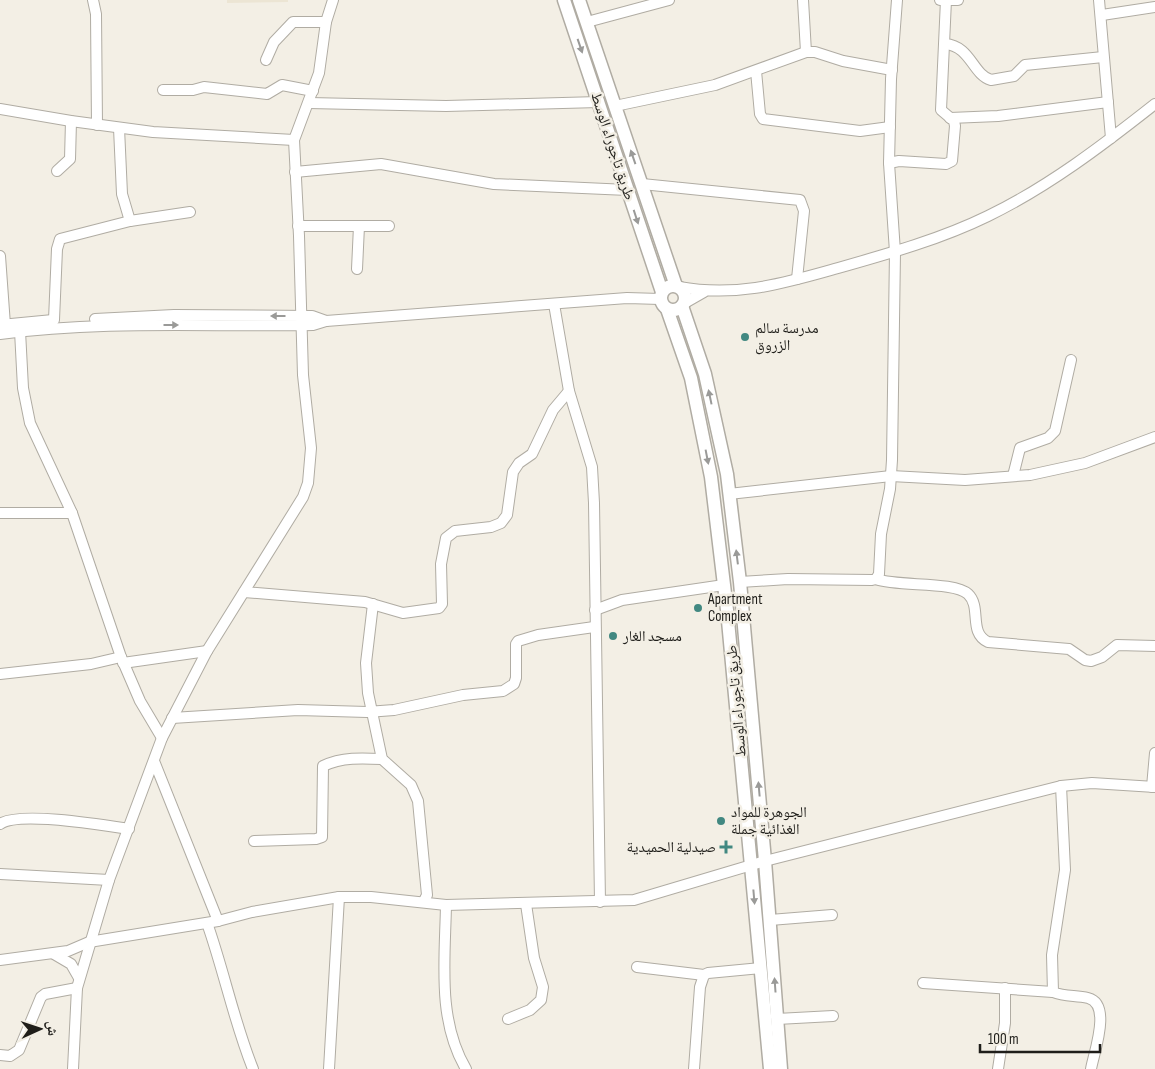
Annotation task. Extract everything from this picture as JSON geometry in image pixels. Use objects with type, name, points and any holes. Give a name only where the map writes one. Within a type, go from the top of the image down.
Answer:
[{"type":"main road","name":"طريق تاجوراء الوسط","points":[[564,0],[663,300],[691,378],[711,477],[724,586],[770,1069]]},
{"type":"main road","points":[[579,0],[678,286],[684,294],[682,305],[705,374],[729,494],[740,582],[766,861],[781,1069]]},
{"type":"main road","points":[[678,286],[668,286],[663,300],[675,310],[682,305]]},
{"type":"street","points":[[93,0],[96,14],[97,125]]},
{"type":"street","points":[[72,1069],[78,983],[89,942],[109,880],[162,738],[207,651],[303,497],[308,483],[311,448],[302,375],[294,140],[319,73],[326,22],[333,0]]},
{"type":"street","points":[[587,22],[670,0]]},
{"type":"street","points":[[803,0],[806,52]]},
{"type":"street","points":[[876,579],[879,574],[881,534],[891,476],[896,252],[889,163],[892,70],[897,0]]},
{"type":"street","points":[[940,0],[958,0]]},
{"type":"street","points":[[889,163],[899,161],[950,163],[954,155],[955,126],[950,118],[941,110],[940,100],[945,44],[946,0]]},
{"type":"street","points":[[1099,0],[1102,14],[1103,58],[1111,138]]},
{"type":"street","points":[[1102,14],[1155,7]]},
{"type":"street","points":[[266,60],[274,42],[293,22],[326,22]]},
{"type":"street","points":[[945,44],[961,50],[981,74],[991,80],[1014,76],[1025,65],[1103,58]]},
{"type":"street","points":[[615,106],[715,86],[806,52],[815,52],[843,61],[892,70]]},
{"type":"street","points":[[756,71],[760,114],[763,118],[860,131],[890,127]]},
{"type":"street","points":[[164,90],[193,90],[204,87],[267,94],[282,85],[313,91]]},
{"type":"street","points":[[309,103],[446,106],[599,102]]},
{"type":"street","points":[[950,118],[998,116],[1108,102]]},
{"type":"street","points":[[678,286],[704,292],[746,291],[896,252],[988,216],[1032,192],[1111,138],[1155,104]]},
{"type":"street","points":[[0,109],[71,122],[119,128],[294,140]]},
{"type":"street","points":[[57,170],[70,159],[71,122]]},
{"type":"street","points":[[119,128],[122,194],[130,221]]},
{"type":"street","points":[[295,172],[380,164],[494,184],[628,190]]},
{"type":"street","points":[[642,184],[800,200],[804,211],[797,279]]},
{"type":"street","points":[[54,320],[57,249],[60,240],[130,221],[190,212]]},
{"type":"street","points":[[298,226],[389,226]]},
{"type":"street","points":[[357,269],[360,226]]},
{"type":"street","points":[[0,256],[2,328]]},
{"type":"street","points":[[682,305],[704,292]]},
{"type":"street","points":[[2,328],[20,331],[87,325],[301,321],[312,316],[326,321],[626,298],[663,300]]},
{"type":"street","points":[[554,304],[570,391],[592,467],[600,902]]},
{"type":"street","points":[[2,328],[54,320],[174,315],[301,321]]},
{"type":"street","points":[[20,331],[25,406],[30,423],[72,513],[122,660],[140,701],[162,738]]},
{"type":"street","points":[[1013,476],[1020,448],[1048,438],[1055,431],[1071,360]]},
{"type":"street","points":[[244,592],[373,604],[403,613],[439,608],[442,604],[441,564],[446,538],[455,531],[491,527],[501,523],[507,515],[513,472],[519,463],[532,454],[552,410],[570,391]]},
{"type":"street","points":[[729,494],[891,476],[965,480],[1013,476],[1085,463],[1155,437]]},
{"type":"street","points":[[0,513],[72,513]]},
{"type":"street","points":[[740,582],[788,579],[809,581],[876,579],[895,584],[943,587],[967,593],[971,597],[979,634],[988,642],[1069,649],[1085,660],[1091,661],[1102,657],[1117,645],[1155,646]]},
{"type":"street","points":[[595,610],[622,600],[724,586]]},
{"type":"street","points":[[373,604],[366,663],[368,693],[382,760]]},
{"type":"street","points":[[172,718],[298,710],[372,712],[417,707],[463,695],[508,689],[514,684],[516,678],[516,644],[518,641],[538,634],[594,627]]},
{"type":"street","points":[[0,674],[207,651]]},
{"type":"street","points":[[0,960],[53,954],[75,949],[89,942],[208,923],[252,912],[339,897],[371,897],[424,901],[446,905],[634,900],[650,897],[751,865],[1061,786],[1092,783],[1154,787],[1155,753]]},
{"type":"street","points":[[254,841],[316,839],[322,837],[323,766],[333,761],[361,758],[382,760],[411,785],[418,801],[427,895],[424,901]]},
{"type":"street","points":[[154,761],[218,921]]},
{"type":"street","points":[[1053,992],[1052,955],[1065,870],[1061,786]]},
{"type":"street","points":[[0,824],[11,819],[78,822],[129,829]]},
{"type":"street","points":[[0,874],[109,880]]},
{"type":"street","points":[[329,1069],[339,897]]},
{"type":"street","points":[[508,1019],[530,1010],[541,1000],[543,987],[534,958],[526,904]]},
{"type":"street","points":[[446,905],[446,1014],[456,1051],[466,1069]]},
{"type":"street","points":[[770,920],[832,916]]},
{"type":"street","points":[[208,923],[226,979],[234,1017],[253,1069]]},
{"type":"street","points":[[53,954],[63,957],[72,964],[78,983]]},
{"type":"street","points":[[637,967],[704,975],[716,972],[761,968]]},
{"type":"street","points":[[694,1069],[700,987],[704,975]]},
{"type":"street","points":[[0,1055],[10,1056],[19,1050],[41,998],[45,994],[78,983]]},
{"type":"street","points":[[923,983],[1053,992],[1070,998],[1087,998],[1095,1001],[1100,1007],[1100,1022],[1090,1069]]},
{"type":"street","points":[[998,1069],[1005,1023],[1005,988]]},
{"type":"street","points":[[777,1019],[833,1016]]},
{"type":"shaded area","points":[[227,0],[288,0],[288,2],[227,3]]},
{"type":"place","name":"مدرسة سالم الزروق","points":[[745,337]]},
{"type":"place","name":"Apartment Complex","points":[[698,608]]},
{"type":"place","name":"مسجد الغار","points":[[613,636]]},
{"type":"place","name":"الجوهرة للمواد الغذائية جملة","points":[[721,821]]},
{"type":"place","name":"صيدلية الحميدية","points":[[726,847]]}]
